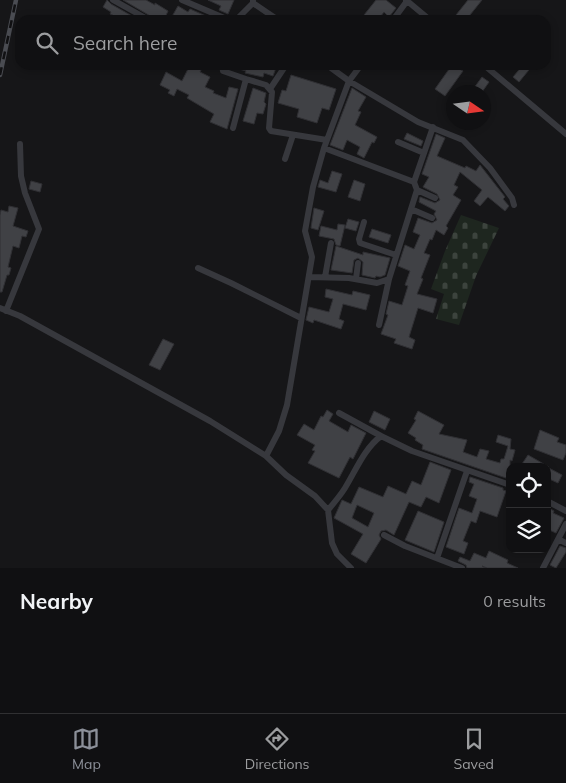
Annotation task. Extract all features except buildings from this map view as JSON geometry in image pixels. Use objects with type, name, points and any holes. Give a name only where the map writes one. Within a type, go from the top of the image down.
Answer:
[{"type":"street","points":[[113,0],[140,15]]},
{"type":"street","points":[[182,0],[217,15]]},
{"type":"street","points":[[396,15],[407,0],[424,15]]},
{"type":"street","points":[[241,15],[253,2],[271,15]]},
{"type":"street","points":[[222,70],[222,72],[227,74],[266,85],[270,89],[272,96],[269,128],[274,132],[326,140]]},
{"type":"street","points":[[270,89],[283,70]]},
{"type":"street","points":[[334,70],[418,122],[463,140],[490,168],[512,198],[514,205]]},
{"type":"street","points":[[266,456],[279,431],[287,405],[312,257],[306,227],[313,187],[326,140],[349,81],[357,70]]},
{"type":"street","points":[[490,70],[566,134]]},
{"type":"street","points":[[233,128],[246,79]]},
{"type":"street","points":[[379,326],[389,280],[417,190],[414,182],[433,127]]},
{"type":"street","points":[[285,159],[293,135]]},
{"type":"street","points":[[398,142],[424,153]]},
{"type":"street","points":[[20,144],[21,176],[25,194],[40,229],[3,310],[20,316],[210,421],[266,456],[286,475],[315,496],[328,510],[332,543],[337,554],[350,568]]},
{"type":"street","points":[[324,148],[414,182]]},
{"type":"street","points":[[417,190],[434,198]]},
{"type":"street","points":[[411,209],[432,218]]},
{"type":"street","points":[[364,222],[360,242],[396,255]]},
{"type":"street","points":[[325,277],[331,243]]},
{"type":"street","points":[[356,279],[358,263]]},
{"type":"street","points":[[198,268],[301,318]]},
{"type":"street","points":[[309,277],[356,279],[377,283],[389,280]]},
{"type":"street","points":[[339,413],[412,451],[506,484]]},
{"type":"street","points":[[328,510],[344,490],[373,443],[381,436]]},
{"type":"street","points":[[437,558],[467,471]]},
{"type":"street","points":[[551,503],[566,511]]},
{"type":"street","points":[[543,568],[566,524]]},
{"type":"street","points":[[384,535],[405,546],[462,568]]},
{"type":"street","points":[[558,538],[566,543]]},
{"type":"green space","points":[[461,215],[499,228],[476,276],[459,325],[436,319],[444,294],[431,289]]},
{"type":"railway","points":[[0,75],[16,0]]}]
